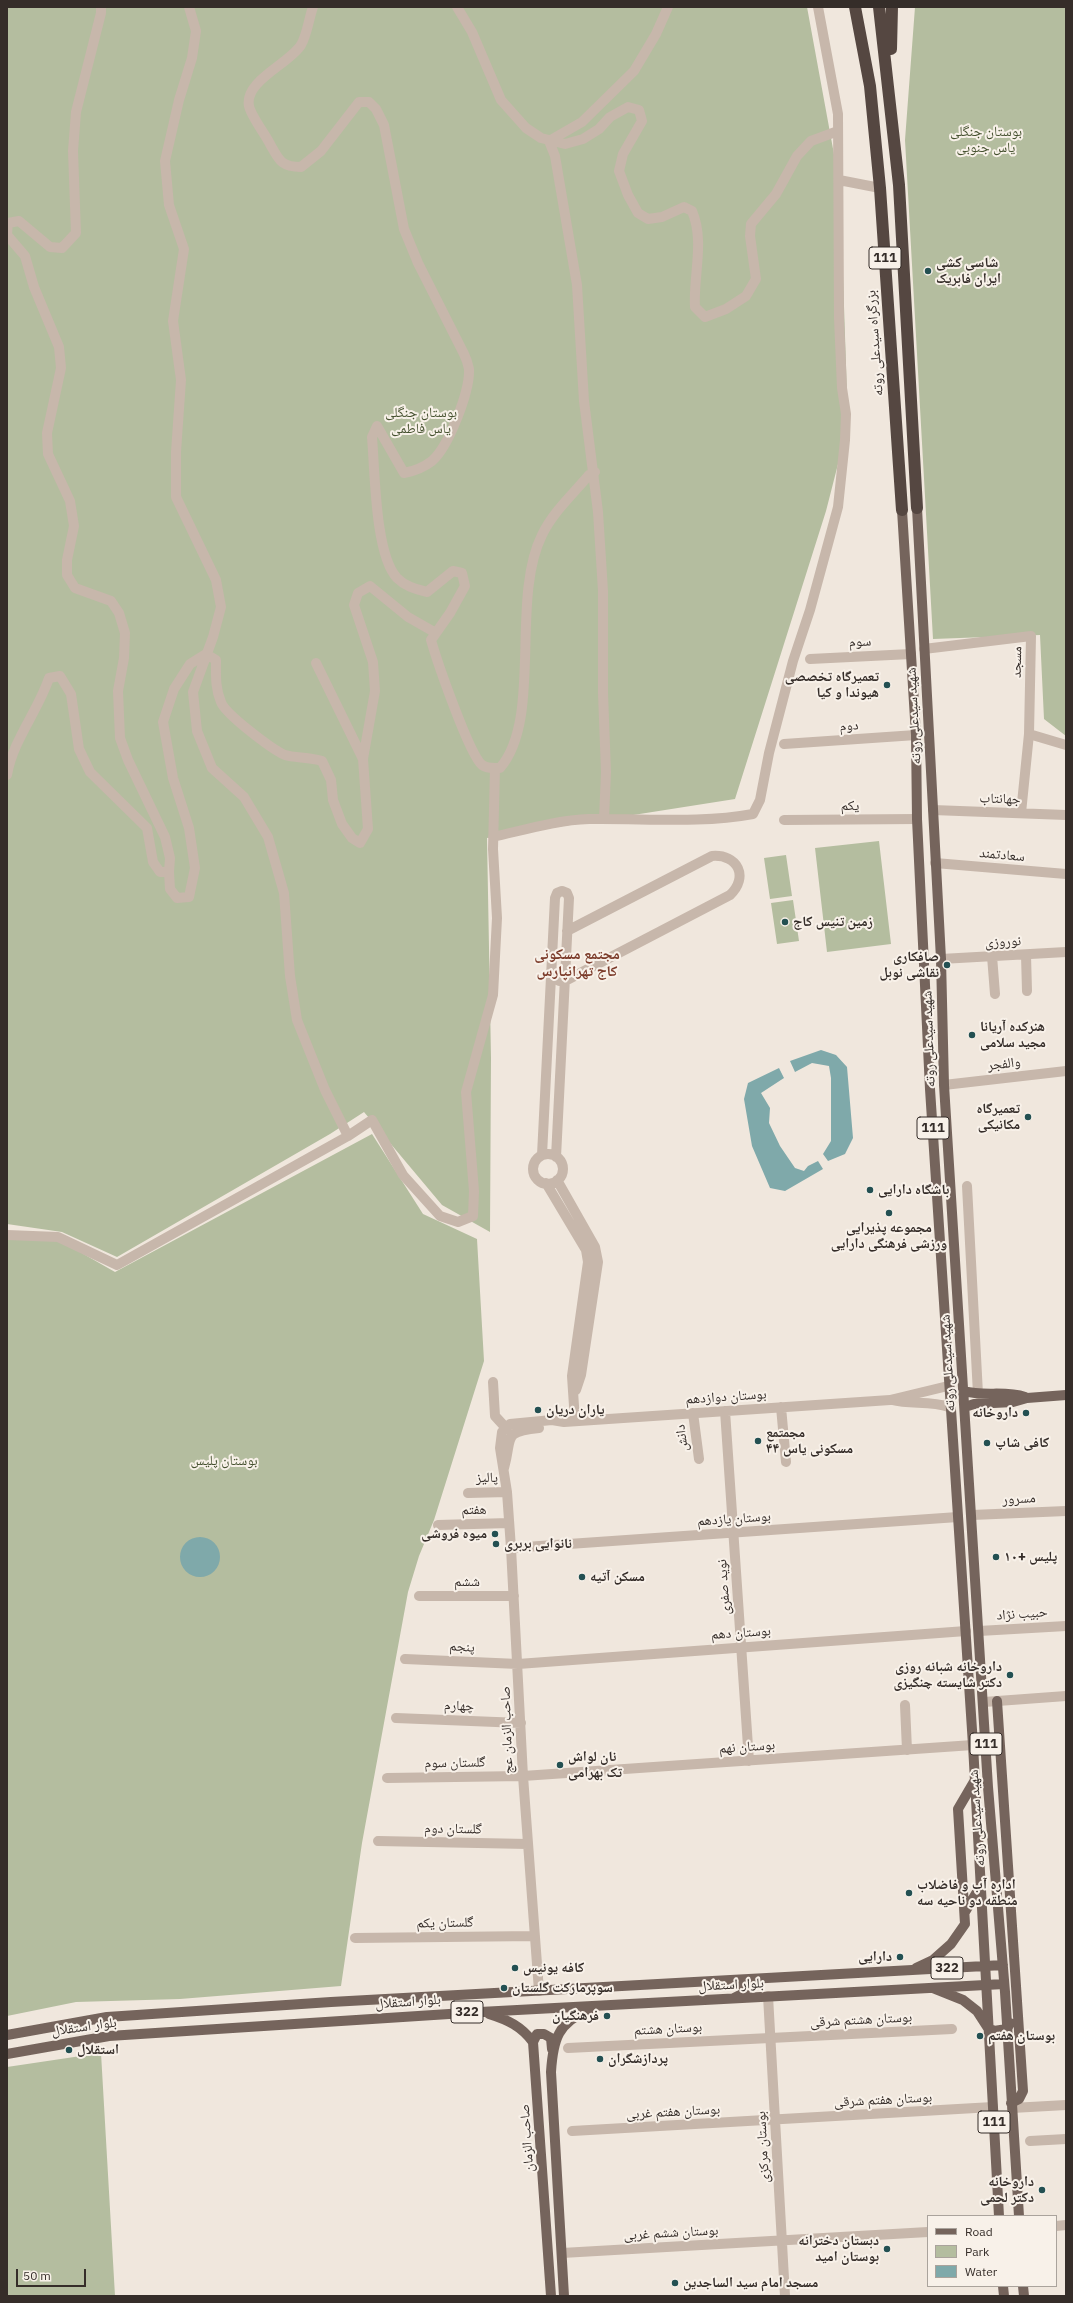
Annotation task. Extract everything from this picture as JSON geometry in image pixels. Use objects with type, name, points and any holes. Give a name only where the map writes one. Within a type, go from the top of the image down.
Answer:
[{"type":"highway","name":"بزرگراه سیدعلی روته","points":[[855,7],[871,95],[880,188],[902,510]]},
{"type":"highway","name":"111","points":[[879,7],[890,88],[899,185],[917,508]]},
{"type":"highway","points":[[871,95],[890,88],[892,7]]},
{"type":"main road","name":"شهید سیدعلی روته","points":[[917,508],[941,959],[944,1085],[984,1702],[988,1787],[1003,1965],[1019,2215]]},
{"type":"main road","name":"شهید سیدعلی روته","points":[[902,510],[916,735],[917,819],[930,1090],[949,1407],[973,1745],[999,2215]]},
{"type":"main road","points":[[964,1391],[978,1394],[1017,1394],[1027,1398]]},
{"type":"main road","points":[[965,1407],[974,1404],[1012,1402],[1027,1398],[1066,1394]]},
{"type":"main road","points":[[997,1701],[1023,2091],[1012,2106]]},
{"type":"main road","points":[[973,1745],[986,1745]]},
{"type":"main road","points":[[908,1971],[933,1960],[951,1944],[965,1924],[966,1912],[958,1809],[975,1780]]},
{"type":"main road","points":[[988,1787],[1004,1811]]},
{"type":"main road","points":[[966,1912],[980,1885]]},
{"type":"main road","name":"بلوار استقلال","points":[[7,2035],[107,2017],[331,2002],[1003,1965]]},
{"type":"main road","points":[[767,1978],[768,1996]]},
{"type":"main road","points":[[732,1980],[746,1988],[744,1993],[734,1998]]},
{"type":"main road","name":"بلوار استقلال","points":[[7,2054],[109,2036],[480,2012],[1004,1984]]},
{"type":"main road","points":[[929,1987],[963,2000],[977,2011],[988,2028],[994,2031],[1007,2029],[1017,2009]]},
{"type":"main road","name":"صاحب الزمان","points":[[564,2296],[551,2072],[552,2049],[561,2029],[572,2016],[596,2007]]},
{"type":"main road","points":[[480,2012],[507,2019],[524,2030],[533,2042],[537,2034],[544,2034],[551,2038],[552,2049]]},
{"type":"main road","name":"صاحب الزمان","points":[[533,2042],[551,2296]]},
{"type":"street","points":[[101,7],[101,13],[76,112],[73,151],[76,233],[62,248],[50,247],[19,221],[8,223],[7,234],[25,256],[34,287],[59,347],[60,368],[47,433],[48,454],[70,501],[74,526],[67,560],[68,575],[75,588],[111,600],[120,613],[125,633],[124,658],[118,691],[120,738],[128,760],[165,836],[170,858],[170,889],[177,898],[189,897],[195,868],[190,828],[173,778],[163,722],[174,689],[190,664],[206,654]]},
{"type":"street","points":[[189,7],[196,31],[192,58],[179,100],[165,161],[169,205],[184,249],[172,321],[181,380],[176,452],[176,497],[216,580],[221,607],[213,637],[193,692],[197,731],[212,768],[244,797],[268,836],[284,893],[290,976],[297,1020],[325,1090],[348,1136]]},
{"type":"street","points":[[313,7],[301,45],[278,67],[260,80],[250,94],[249,106],[278,159],[287,167],[301,167],[321,151],[359,102],[369,102],[376,109],[384,125],[404,229],[418,264],[464,354],[469,367],[468,382],[461,411],[433,460],[419,470],[404,473],[377,426],[372,437],[382,542],[388,566],[397,578],[411,588],[427,592],[453,571],[462,573],[464,586],[450,613],[431,640],[439,668],[470,742],[481,764],[488,768],[500,768],[508,759],[517,737],[522,695],[531,568],[542,535],[559,510],[589,475],[595,472]]},
{"type":"street","points":[[457,7],[472,32],[501,100],[526,128],[549,141],[566,144],[583,139],[620,111],[628,107],[639,110],[642,121],[623,154],[619,170],[628,195],[638,213],[648,219],[662,217],[684,207],[692,212],[697,222],[698,240],[694,291],[695,307],[704,317],[726,310],[746,296],[756,279],[750,236],[751,224],[776,194],[797,156],[811,140],[838,131]]},
{"type":"street","points":[[549,141],[582,122],[634,71],[656,34],[668,7]]},
{"type":"street","points":[[493,837],[541,826],[587,819],[728,818],[753,814],[760,800],[769,753],[793,661],[810,610],[838,507],[846,414],[842,388],[839,318],[838,114],[818,7]]},
{"type":"street","points":[[549,141],[555,156],[577,285],[584,401],[595,472],[603,590],[603,693],[606,772],[604,819]]},
{"type":"street","points":[[839,180],[880,188]]},
{"type":"street","points":[[206,654],[216,660],[215,686],[222,704],[241,724],[286,755],[308,757],[322,761],[331,780],[333,800],[342,824],[352,838],[360,843],[368,829],[363,759],[376,691],[373,662],[354,605],[358,593],[370,586],[408,617],[436,633]]},
{"type":"street","name":"مسجد","points":[[924,649],[1031,636],[1030,734]]},
{"type":"street","name":"سوم","points":[[810,659],[911,654]]},
{"type":"street","points":[[316,663],[363,759]]},
{"type":"street","points":[[7,775],[10,758],[31,720],[49,678],[60,676],[71,694],[79,748],[90,772],[146,828],[153,862],[160,872],[169,872]]},
{"type":"street","points":[[1021,813],[1030,734],[1066,745]]},
{"type":"street","name":"دوم","points":[[784,744],[916,735]]},
{"type":"street","points":[[7,1235],[58,1236],[117,1265],[348,1136],[372,1120],[403,1175],[440,1216],[458,1222],[473,1216],[474,1190],[466,1092],[493,994],[497,918],[493,837],[495,768]]},
{"type":"street","name":"جهانتاب","points":[[933,810],[1066,815]]},
{"type":"street","name":"یکم","points":[[784,820],[917,819]]},
{"type":"street","points":[[551,980],[565,981],[730,895],[736,889],[740,881],[740,872],[736,864],[730,858],[712,856],[567,930]]},
{"type":"street","name":"سعادتمند","points":[[935,863],[1066,874]]},
{"type":"street","points":[[542,1155],[555,898],[559,892],[565,892],[568,896],[567,930],[556,1156],[562,1166],[562,1174],[557,1180],[546,1183]]},
{"type":"street","name":"نوروزی","points":[[941,959],[1066,952]]},
{"type":"street","points":[[1026,955],[1027,991]]},
{"type":"street","points":[[992,956],[995,994]]},
{"type":"street","name":"والفجر","points":[[944,1085],[1066,1071]]},
{"type":"street","points":[[556,1156],[549,1154],[542,1155],[536,1160],[533,1171],[536,1178],[546,1183],[586,1250],[588,1262],[572,1376],[575,1396],[575,1421]]},
{"type":"street","points":[[557,1180],[595,1247],[598,1262],[581,1375],[575,1396]]},
{"type":"street","points":[[967,1186],[978,1394]]},
{"type":"street","points":[[493,1382],[495,1416],[506,1428],[502,1432],[500,1448],[504,1468]]},
{"type":"street","name":"بوستان دوازدهم","points":[[506,1428],[510,1424],[552,1420],[564,1422],[890,1400],[948,1386]]},
{"type":"street","name":"بوستان دوازدهم","points":[[890,1400],[902,1403],[937,1402],[949,1407]]},
{"type":"street","points":[[781,1407],[786,1462]]},
{"type":"street","name":"نوید صفری","points":[[725,1411],[749,1761]]},
{"type":"street","name":"دانش","points":[[694,1413],[699,1460]]},
{"type":"street","name":"بوستان دوازدهم","points":[[504,1468],[509,1437],[516,1431],[551,1427],[564,1422]]},
{"type":"street","name":"صاحب الزمان عج","points":[[504,1468],[511,1548],[523,1776],[539,1991]]},
{"type":"street","name":"پالیز","points":[[468,1493],[507,1492]]},
{"type":"street","name":"مسرور","points":[[972,1515],[1066,1511]]},
{"type":"street","name":"بوستان یازدهم","points":[[511,1548],[958,1517]]},
{"type":"street","name":"هفتم","points":[[438,1524],[509,1523]]},
{"type":"street","name":"ششم","points":[[419,1596],[514,1596]]},
{"type":"street","name":"حبیب نژاد","points":[[979,1631],[1066,1626]]},
{"type":"street","name":"بوستان دهم","points":[[518,1664],[966,1631]]},
{"type":"street","name":"پنجم","points":[[405,1659],[518,1664]]},
{"type":"street","points":[[984,1702],[1066,1696]]},
{"type":"street","points":[[905,1704],[907,1750]]},
{"type":"street","name":"چهارم","points":[[396,1718],[521,1723]]},
{"type":"street","name":"بوستان نهم","points":[[523,1776],[973,1745]]},
{"type":"street","name":"گلستان سوم","points":[[387,1778],[523,1776]]},
{"type":"street","name":"گلستان دوم","points":[[378,1841],[528,1844]]},
{"type":"street","name":"گلستان یکم","points":[[355,1938],[535,1936]]},
{"type":"street","name":"بوستان مرکزی","points":[[768,1996],[785,2296]]},
{"type":"street","name":"بوستان هشتم شرقی","points":[[770,2038],[952,2029]]},
{"type":"street","name":"بوستان هشتم","points":[[568,2048],[770,2038]]},
{"type":"street","points":[[1012,2106],[1066,2105]]},
{"type":"street","name":"بوستان هفتم شرقی","points":[[775,2120],[993,2107]]},
{"type":"street","name":"بوستان هفتم غربی","points":[[572,2131],[775,2120]]},
{"type":"street","points":[[1030,2141],[1066,2139]]},
{"type":"street","name":"بوستان ششم غربی","points":[[562,2254],[927,2232]]},
{"type":"green space","name":"بوستان جنگلی یاس فاطمی","points":[[7,7],[807,7],[840,187],[848,425],[826,511],[735,799],[487,838],[491,1058],[490,1232],[442,1205],[364,1112],[330,1134],[117,1257],[62,1232],[7,1224]]},
{"type":"green space","name":"بوستان جنگلی یاس جنوبی","points":[[915,7],[1066,7],[1066,736],[1044,719],[1040,635],[933,639],[905,140]]},
{"type":"green space","points":[[879,841],[891,944],[827,952],[815,848]]},
{"type":"green space","name":"زمین تنیس کاج","points":[[786,855],[792,896],[770,899],[764,858]]},
{"type":"green space","name":"زمین تنیس کاج","points":[[793,900],[799,941],[777,944],[771,903]]},
{"type":"green space","name":"بوستان پلیس","points":[[372,1134],[423,1214],[477,1239],[484,1361],[434,1520],[419,1556],[408,1592],[362,1843],[341,1986],[180,1999],[76,2002],[7,2016],[7,1240],[59,1240],[115,1272]]},
{"type":"green space","points":[[101,2053],[115,2296],[7,2296],[7,2067]]},
{"type":"water","points":[[821,1050],[836,1055],[847,1067],[853,1138],[845,1154],[828,1161],[823,1154],[831,1141],[831,1078],[829,1066],[812,1063],[795,1072],[790,1061]]},
{"type":"water","points":[[779,1068],[784,1078],[761,1093],[770,1108],[769,1123],[780,1146],[795,1168],[804,1171],[808,1166],[818,1161],[823,1169],[785,1191],[770,1188],[752,1146],[744,1099],[748,1083]]},
{"type":"water","points":[[200,1537],[214,1543],[220,1557],[214,1571],[200,1577],[186,1571],[180,1557],[186,1543]]},
{"type":"place","name":"شاسی کشی ایران فابریک","points":[[928,271]]},
{"type":"place","name":"تعمیرگاه تخصصی هیوندا و کیا","points":[[887,685]]},
{"type":"place","name":"زمین تنیس کاج","points":[[785,922]]},
{"type":"place","name":"صافکاری نقاشی نوبل","points":[[947,965]]},
{"type":"place","name":"هنرکده آریانا مجید سلامی","points":[[972,1035]]},
{"type":"place","name":"تعمیرگاه مکانیکی","points":[[1028,1117]]},
{"type":"place","name":"باشگاه دارایی","points":[[870,1190]]},
{"type":"place","name":"مجموعه پذیرایی ورزشی فرهنگی دارایی","points":[[889,1213]]},
{"type":"place","name":"یاران دریان","points":[[538,1410]]},
{"type":"place","name":"داروخانه","points":[[1026,1413]]},
{"type":"place","name":"مجمتمع مسکونی یاس ۴۴","points":[[758,1441]]},
{"type":"place","name":"کافی شاپ","points":[[987,1443]]},
{"type":"place","name":"میوه فروشی","points":[[495,1534]]},
{"type":"place","name":"نانوایی بربری","points":[[496,1544]]},
{"type":"place","name":"پلیس +۱۰","points":[[996,1557]]},
{"type":"place","name":"مسکن آتیه","points":[[582,1577]]},
{"type":"place","name":"داروخانه شبانه روزی دکتر شایسته چنگیزی","points":[[1010,1675]]},
{"type":"place","name":"نان‌ لواش‌ تک‌ بهرامی","points":[[560,1765]]},
{"type":"place","name":"اداره آب و فاضلاب منطقه دو ناحیه سه","points":[[909,1893]]},
{"type":"place","name":"دارایی","points":[[900,1957]]},
{"type":"place","name":"کافه یونیس","points":[[515,1968]]},
{"type":"place","name":"سوپرمارکت گلستان","points":[[504,1988]]},
{"type":"place","name":"فرهنگیان","points":[[607,2016]]},
{"type":"place","name":"بوستان هفتم","points":[[980,2036]]},
{"type":"place","name":"استقلال","points":[[69,2050]]},
{"type":"place","name":"پردازشگران","points":[[600,2059]]},
{"type":"place","name":"داروخانه دکتر لحمی","points":[[1042,2190]]},
{"type":"place","name":"دبستان دخترانه بوستان امید","points":[[887,2249]]},
{"type":"place","name":"مسجد امام سید الساجدین","points":[[675,2283]]},
{"type":"district","name":"مجتمع مسکونی کاج تهرانپارس","points":[[577,964]]}]
